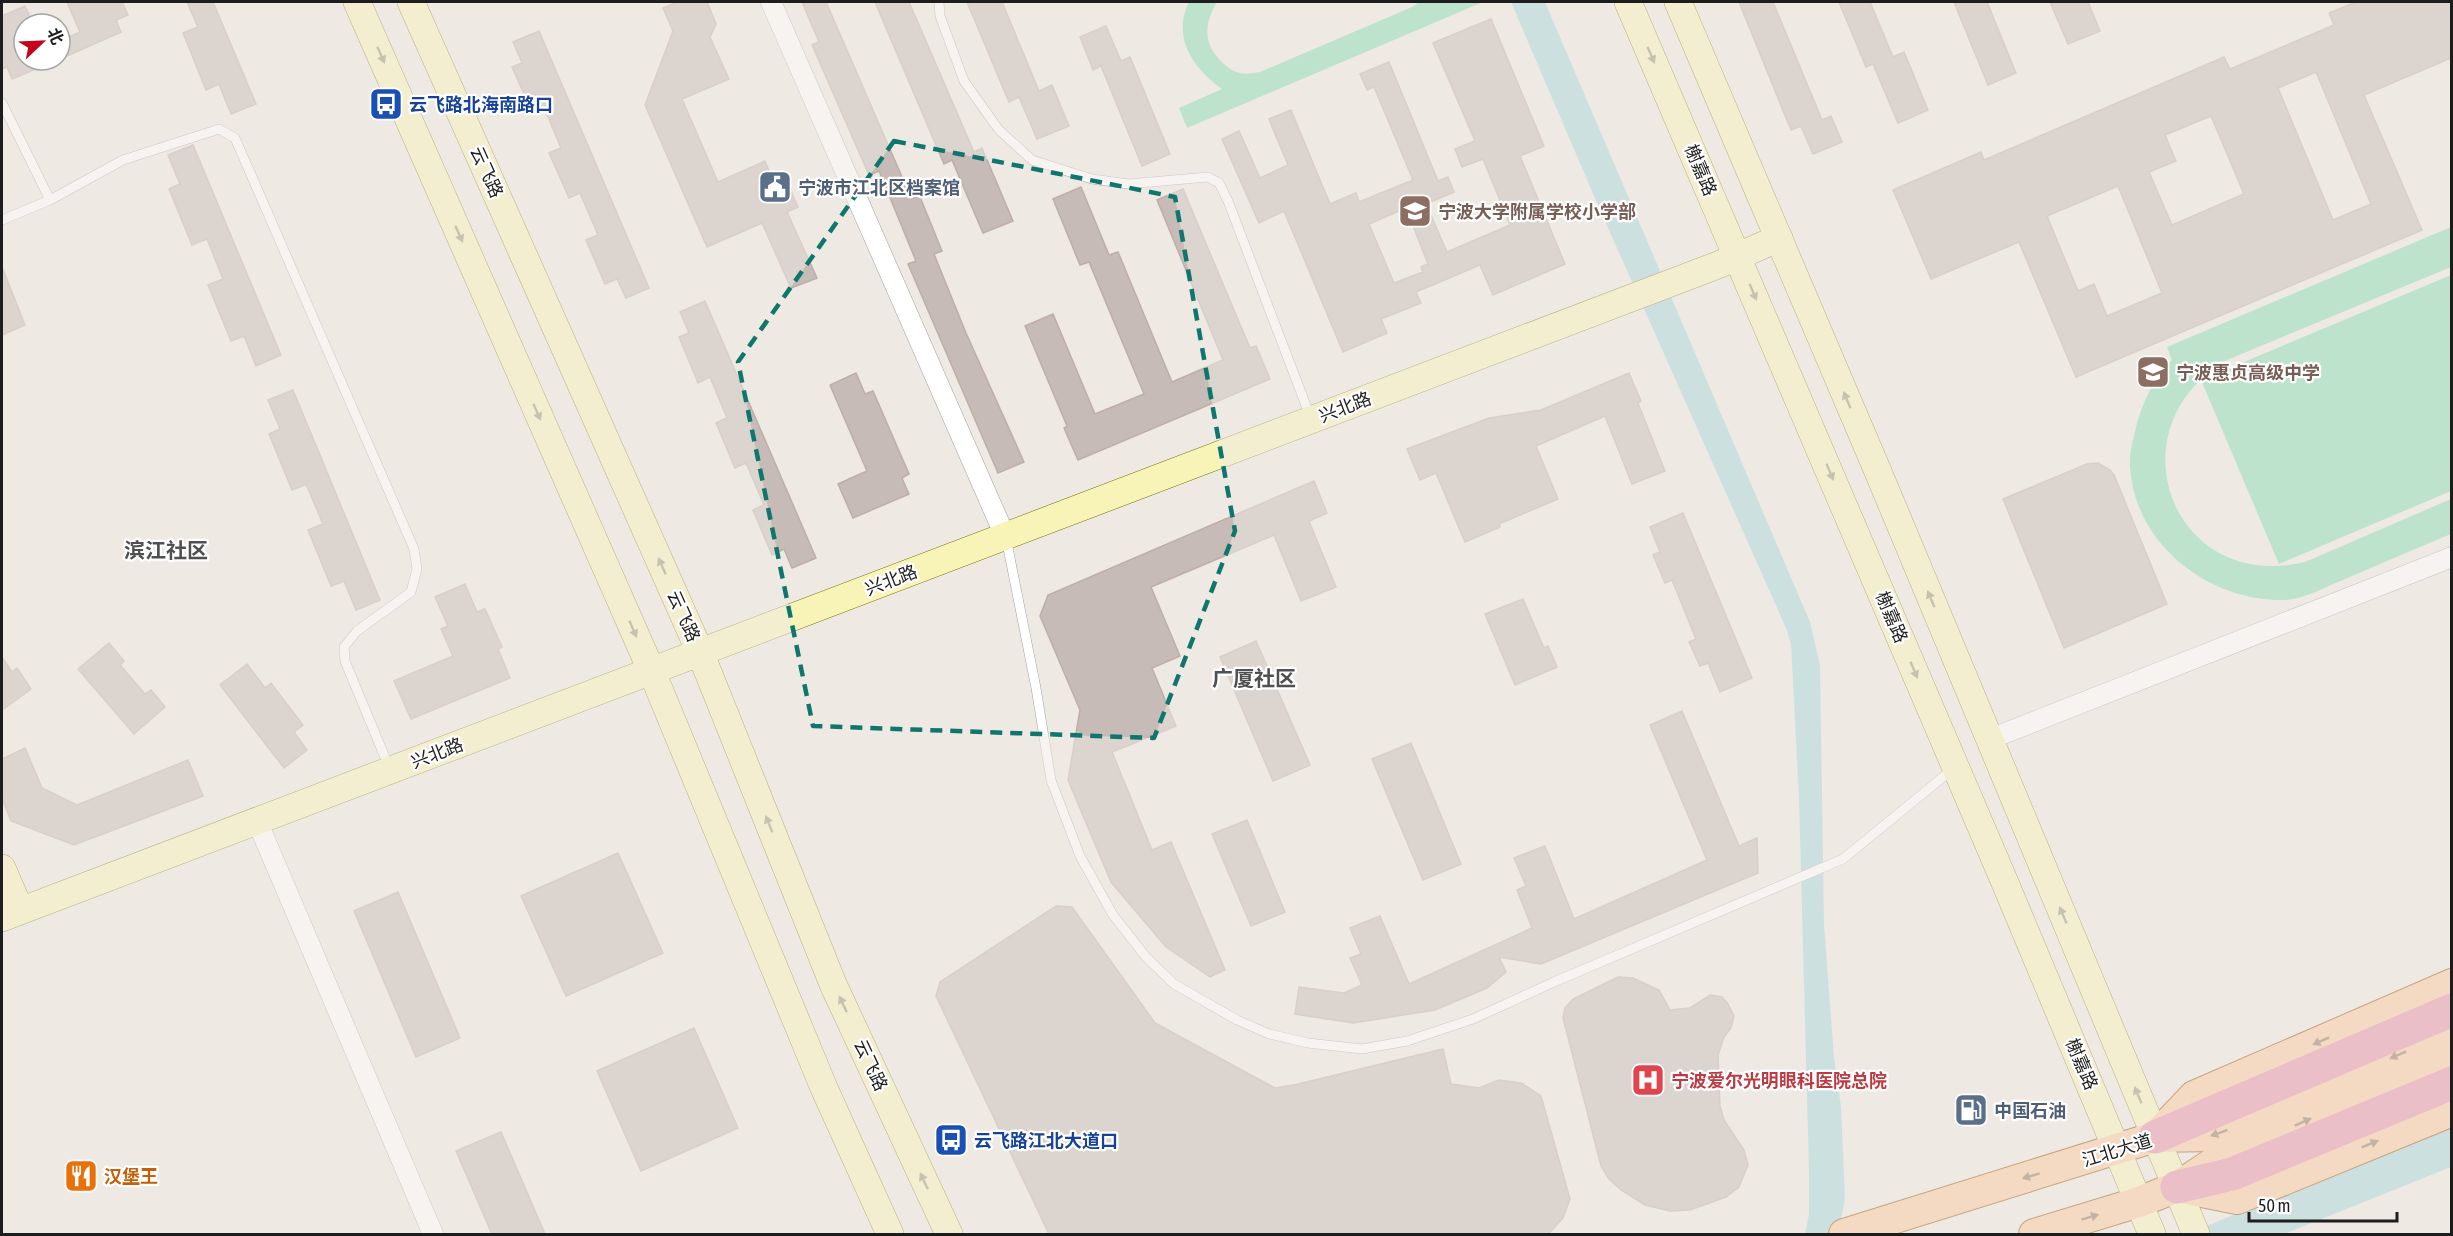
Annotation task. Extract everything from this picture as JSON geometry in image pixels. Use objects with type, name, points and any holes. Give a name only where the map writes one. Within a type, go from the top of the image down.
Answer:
[{"type":"highway","points":[[2155,1137],[2451,1010]]},
{"type":"highway","points":[[2177,1188],[2232,1174],[2451,1083]]},
{"type":"main road","points":[[357,2],[652,672],[824,1088],[890,1234]]},
{"type":"main road","name":"云飞路","points":[[411,2],[700,652],[833,984],[948,1234]]},
{"type":"main road","name":"榭嘉路","points":[[1628,2],[1728,261],[1956,767],[2152,1234]]},
{"type":"main road","points":[[1678,2],[2196,1234]]},
{"type":"main road","name":"兴北路","points":[[11,914],[1728,261],[1779,238]]},
{"type":"main road","points":[[2,868],[11,914]]},
{"type":"main road","points":[[2155,1137],[2194,1096],[2451,984]]},
{"type":"main road","name":"江北大道","points":[[1844,1234],[2155,1137],[2212,1136],[2451,1032]]},
{"type":"main road","points":[[2034,1234],[2139,1203],[2177,1188],[2219,1159],[2451,1057]]},
{"type":"main road","points":[[2177,1188],[2236,1199],[2451,1111]]},
{"type":"street","points":[[771,2],[1005,536]]},
{"type":"street","points":[[1990,740],[2451,557]]},
{"type":"street","points":[[257,821],[433,1234]]},
{"type":"lane","points":[[939,2],[940,16],[964,81],[999,130],[1032,160],[1092,179],[1128,184],[1208,177],[1219,183],[1228,201],[1312,420]]},
{"type":"lane","points":[[2,103],[50,200]]},
{"type":"lane","points":[[2,220],[50,200],[123,160],[219,129],[235,138],[414,549],[417,569],[411,592],[357,632],[344,647],[345,661],[390,771]]},
{"type":"lane","points":[[1005,536],[1036,688],[1051,780],[1080,856],[1113,915],[1146,957],[1174,984],[1237,1020],[1269,1034],[1308,1043],[1362,1049],[1407,1041],[1473,1019],[1584,969],[1843,859],[1956,767]]},
{"type":"highlighted area","points":[[894,141],[1175,197],[1235,531],[1154,738],[813,726],[738,362]]},
{"type":"green space","points":[[1189,2],[1217,2],[1208,23],[1210,44],[1226,66],[1246,74],[1260,72],[1419,2],[1483,2],[1187,128],[1179,108],[1222,89],[1202,72],[1188,51],[1183,28],[1184,15]]},
{"type":"green space","points":[[2451,227],[2451,267],[2227,360],[2192,389],[2171,424],[2165,462],[2172,498],[2191,530],[2220,553],[2258,565],[2305,562],[2451,499],[2451,534],[2314,593],[2283,600],[2255,598],[2229,591],[2203,579],[2181,563],[2161,544],[2146,521],[2135,495],[2130,467],[2136,427],[2142,408],[2154,383],[2172,360],[2167,347]]},
{"type":"green space","points":[[2451,275],[2451,491],[2279,564],[2201,380]]},
{"type":"water","points":[[1511,2],[1545,2],[1810,622],[1820,665],[1824,924],[1834,1057],[1841,1107],[1845,1199],[1838,1234],[1805,1234],[1809,1214],[1809,1171],[1799,797],[1791,644],[1786,628],[1600,210]]},
{"type":"water","points":[[2451,1123],[2451,1167],[2284,1234],[2188,1234]]},
{"type":"building","points":[[67,2],[122,2],[128,15],[116,20],[121,32],[72,54],[72,36],[80,32]]},
{"type":"building","points":[[187,2],[213,2],[256,104],[231,114],[219,84],[206,90],[183,33],[198,27]]},
{"type":"building","points":[[678,2],[707,2],[716,24],[710,37],[729,79],[682,99],[718,182],[765,161],[772,178],[783,173],[798,207],[787,212],[817,278],[791,288],[762,223],[707,247],[645,105],[673,31],[663,8]]},
{"type":"building","points":[[802,2],[826,2],[906,186],[914,182],[942,251],[934,254],[966,333],[1024,462],[998,473],[908,264],[916,261],[879,171],[869,175],[812,45],[819,42]]},
{"type":"building","points":[[875,2],[909,2],[974,152],[982,148],[1013,221],[983,233],[952,160],[944,164]]},
{"type":"building","points":[[967,2],[1002,2],[1039,91],[1052,85],[1069,126],[1037,139],[1019,97],[1009,102]]},
{"type":"building","points":[[1739,2],[1773,2],[1822,120],[1831,116],[1842,142],[1813,154],[1801,126],[1791,130]]},
{"type":"building","points":[[1839,2],[1870,2],[1893,57],[1904,52],[1928,110],[1898,123],[1873,64],[1866,67]]},
{"type":"building","points":[[1954,2],[1987,2],[2016,73],[1988,85]]},
{"type":"building","points":[[2050,2],[2088,2],[2100,31],[2068,44]]},
{"type":"building","points":[[2356,2],[2451,2],[2451,58],[2364,95],[2422,230],[2076,377],[2019,242],[1931,279],[1893,190],[1981,152],[1984,160],[2224,57],[2230,69],[2334,25],[2329,13]],"holes":[[[2316,72],[2371,204],[2333,220],[2278,88]],[[2211,116],[2244,194],[2172,225],[2149,172],[2176,161],[2165,135]],[[2118,186],[2162,293],[2107,316],[2094,284],[2078,291],[2047,216]]]},
{"type":"building","points":[[25,6],[28,12],[12,12],[12,72],[29,72],[12,79],[7,67],[2,69],[2,16]]},
{"type":"building","points":[[1491,19],[1544,146],[1520,156],[1565,264],[1493,295],[1480,265],[1416,292],[1421,303],[1381,319],[1387,333],[1343,352],[1284,211],[1259,223],[1222,139],[1239,131],[1260,178],[1288,165],[1269,119],[1291,110],[1330,204],[1356,193],[1359,202],[1413,180],[1374,87],[1367,90],[1360,74],[1389,62],[1438,181],[1448,177],[1454,192],[1426,204],[1447,252],[1510,225],[1483,159],[1462,167],[1455,149],[1475,141],[1433,43]],"holes":[[[1406,208],[1428,264],[1421,267],[1423,272],[1394,283],[1369,224]]]},
{"type":"building","points":[[1106,26],[1121,61],[1130,57],[1170,154],[1142,166],[1101,66],[1093,70],[1080,37]]},
{"type":"building","points":[[539,31],[649,288],[626,298],[617,279],[605,284],[586,240],[598,235],[580,193],[569,198],[549,153],[561,148],[544,107],[532,112],[512,67],[522,63],[513,42]]},
{"type":"building","points":[[193,145],[281,355],[256,366],[244,336],[231,341],[208,285],[223,279],[207,239],[192,245],[169,189],[180,184],[168,155]]},
{"type":"building","points":[[1081,187],[1109,255],[1118,252],[1172,382],[1223,360],[1157,200],[1183,189],[1250,348],[1256,346],[1270,379],[1078,460],[1064,428],[1067,426],[1025,326],[1053,314],[1095,414],[1144,394],[1089,262],[1080,265],[1053,199]]},
{"type":"building","points":[[2,267],[25,325],[2,335]]},
{"type":"building","points":[[705,301],[816,558],[792,568],[784,549],[772,555],[753,510],[764,505],[746,463],[735,468],[716,423],[727,418],[710,377],[698,383],[679,337],[689,333],[680,312]]},
{"type":"building","points":[[856,373],[865,394],[873,391],[909,474],[902,478],[909,494],[853,518],[838,484],[867,471],[830,385]]},
{"type":"building","points":[[1629,373],[1641,401],[1638,403],[1665,471],[1632,484],[1605,416],[1536,446],[1558,499],[1499,524],[1500,527],[1465,542],[1436,473],[1420,480],[1407,449],[1489,418],[1541,410]]},
{"type":"building","points":[[293,390],[380,600],[356,610],[344,581],[331,586],[308,530],[323,524],[306,484],[292,490],[269,434],[280,429],[268,400]]},
{"type":"building","points":[[2098,463],[2114,475],[2167,604],[2064,648],[2003,499],[2087,464]]},
{"type":"building","points":[[1314,481],[1327,513],[1309,521],[1336,587],[1301,601],[1274,535],[1151,587],[1180,656],[1152,668],[1176,726],[1112,752],[1152,850],[1171,842],[1225,970],[1210,977],[1166,947],[1111,882],[1068,780],[1080,710],[1040,616],[1048,595]]},
{"type":"building","points":[[1683,513],[1752,678],[1720,692],[1708,663],[1700,666],[1689,642],[1696,639],[1672,580],[1665,583],[1653,555],[1660,552],[1650,527]]},
{"type":"building","points":[[465,584],[477,612],[485,609],[502,647],[498,649],[510,678],[411,719],[394,681],[453,656],[441,629],[448,626],[435,597]]},
{"type":"building","points":[[1523,599],[1544,648],[1548,646],[1557,667],[1515,685],[1485,614]]},
{"type":"building","points":[[1256,641],[1310,765],[1273,781],[1220,657]]},
{"type":"building","points":[[109,643],[124,661],[120,665],[145,694],[151,690],[165,707],[134,734],[78,669]]},
{"type":"building","points":[[2,657],[12,672],[17,668],[31,689],[2,710]]},
{"type":"building","points":[[247,664],[265,688],[271,683],[303,725],[294,732],[307,750],[284,768],[220,685]]},
{"type":"building","points":[[1682,711],[1739,846],[1757,838],[1758,873],[1541,964],[1499,957],[1506,972],[1487,988],[1435,1010],[1353,1023],[1295,1014],[1299,987],[1344,993],[1362,985],[1350,958],[1361,954],[1350,928],[1380,916],[1409,984],[1532,928],[1517,890],[1526,886],[1514,858],[1545,846],[1574,919],[1707,860],[1650,725]]},
{"type":"building","points":[[1411,743],[1461,864],[1423,880],[1372,759]]},
{"type":"building","points":[[25,748],[42,788],[77,805],[188,760],[203,796],[74,845],[11,821],[2,798],[2,759]]},
{"type":"building","points":[[1247,820],[1285,912],[1251,926],[1212,834]]},
{"type":"building","points":[[618,853],[663,953],[566,996],[521,896]]},
{"type":"building","points":[[398,892],[460,1038],[416,1057],[354,911]]},
{"type":"building","points":[[1056,906],[1072,907],[1155,1023],[1275,1088],[1443,1049],[1451,1084],[1479,1088],[1499,1080],[1521,1083],[1541,1096],[1570,1199],[1563,1218],[1548,1234],[1049,1234],[936,996],[940,982]]},
{"type":"building","name":"宁波爱尔光明眼科医院总院","points":[[1618,977],[1633,978],[1659,990],[1670,1010],[1690,1008],[1710,995],[1722,997],[1734,1016],[1718,1055],[1720,1106],[1724,1120],[1744,1150],[1748,1165],[1739,1187],[1726,1197],[1690,1210],[1670,1211],[1645,1205],[1621,1190],[1609,1179],[1601,1166],[1563,1018],[1565,1008],[1573,999]]},
{"type":"building","points":[[694,1028],[738,1128],[641,1171],[597,1071]]},
{"type":"building","points":[[501,1132],[545,1234],[492,1234],[456,1151]]},
{"type":"place","name":"云飞路北海南路口","points":[[386,104]]},
{"type":"place","name":"宁波市江北区档案馆","points":[[775,187]]},
{"type":"place","name":"宁波大学附属学校小学部","points":[[1415,211]]},
{"type":"place","name":"宁波惠贞高级中学","points":[[2153,372]]},
{"type":"place","name":"宁波爱尔光明眼科医院总院","points":[[1648,1080]]},
{"type":"place","name":"中国石油","points":[[1971,1110]]},
{"type":"place","name":"云飞路江北大道口","points":[[951,1140]]},
{"type":"place","name":"汉堡王","points":[[81,1176]]},
{"type":"district","name":"滨江社区","points":[[166,550]]},
{"type":"district","name":"广厦社区","points":[[1254,678]]}]
